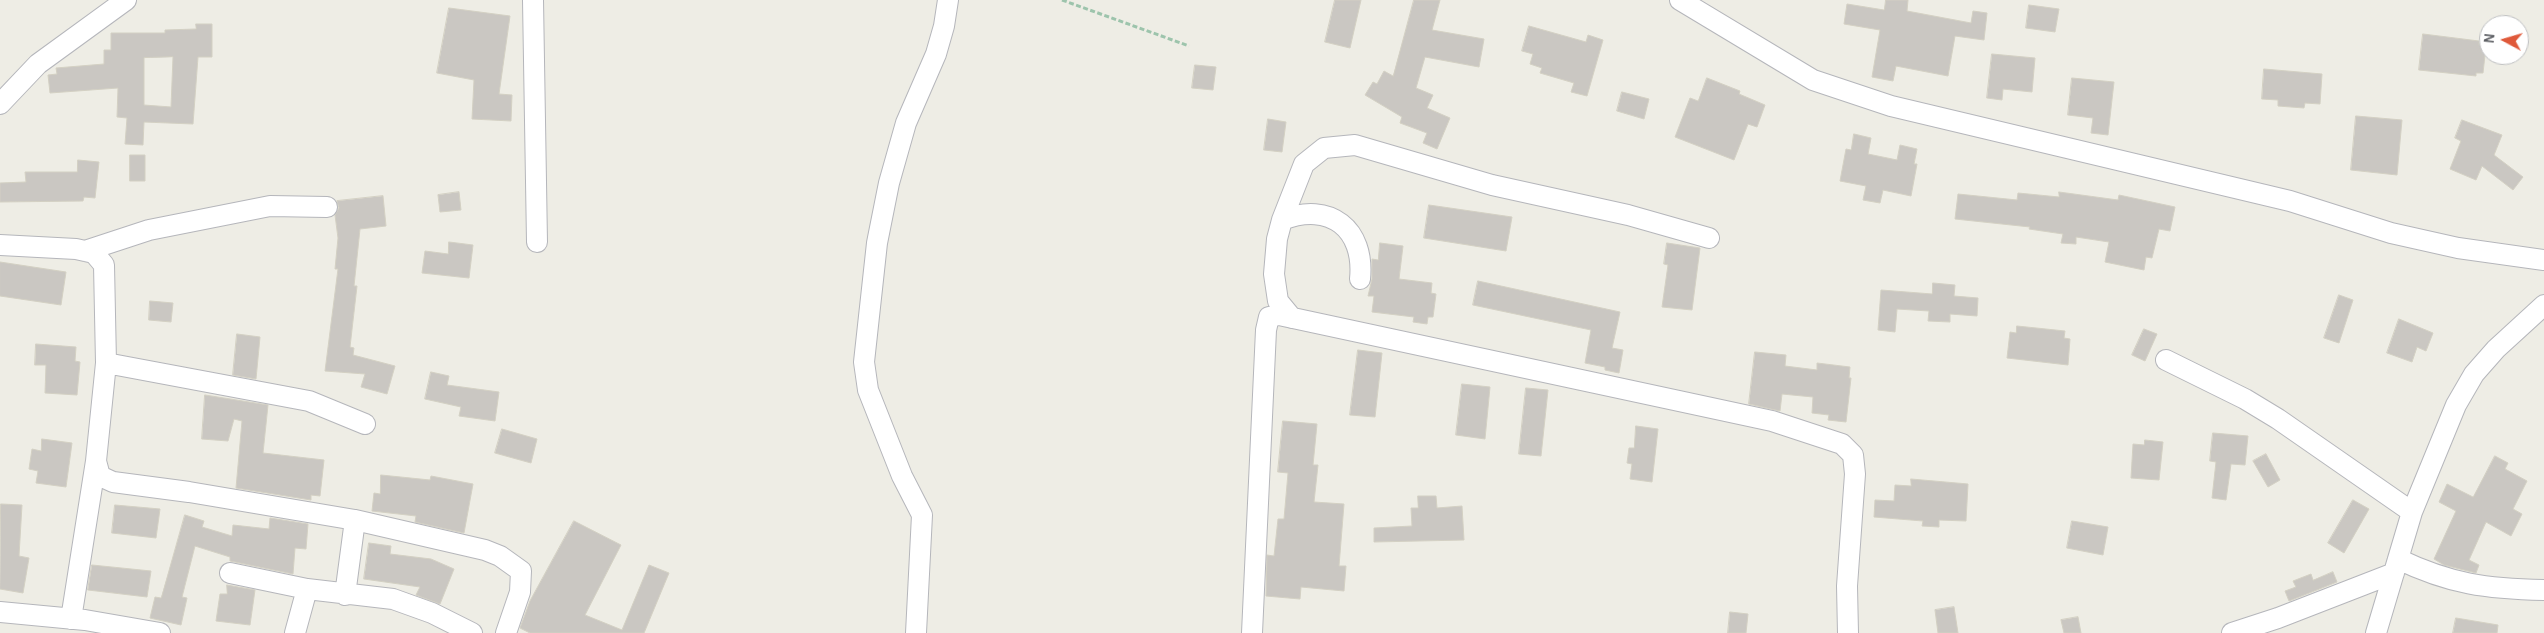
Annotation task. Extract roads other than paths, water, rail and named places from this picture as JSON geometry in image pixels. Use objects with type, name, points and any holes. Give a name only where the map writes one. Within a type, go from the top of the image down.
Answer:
[{"type":"street","points":[[0,104],[38,64],[126,0]]},
{"type":"street","points":[[533,0],[537,242]]},
{"type":"street","points":[[916,633],[922,515],[902,476],[872,398],[864,362],[877,243],[889,182],[906,124],[936,54],[944,26],[948,0]]},
{"type":"street","points":[[1680,0],[1813,80],[1891,106],[2290,201],[2391,233],[2458,248],[2544,260]]},
{"type":"street","points":[[1292,318],[1278,301],[1274,274],[1277,239],[1282,220],[1304,164],[1324,148],[1355,145],[1492,185],[1628,215],[1709,238]]},
{"type":"street","points":[[85,251],[149,230],[270,206],[327,207]]},
{"type":"street","points":[[1282,220],[1299,213],[1317,212],[1334,218],[1348,229],[1358,244],[1362,262],[1360,279]]},
{"type":"street","points":[[0,245],[85,251],[94,253],[104,265],[106,363],[96,461],[71,619]]},
{"type":"street","points":[[2376,633],[2412,512],[2456,405],[2474,374],[2496,348],[2544,304]]},
{"type":"street","points":[[1252,633],[1266,330],[1269,317],[1274,315],[1772,421],[1842,444],[1853,455],[1855,474],[1847,586],[1848,633]]},
{"type":"street","points":[[2166,360],[2244,399],[2278,419],[2412,512]]},
{"type":"street","points":[[106,363],[309,401],[365,424]]},
{"type":"street","points":[[96,461],[100,476],[113,482],[189,492],[356,520],[485,550],[500,556],[521,571],[520,592],[506,633]]},
{"type":"street","points":[[345,595],[356,520]]},
{"type":"street","points":[[2232,633],[2295,611],[2396,566],[2461,583],[2510,589],[2544,590]]},
{"type":"street","points":[[230,573],[307,589],[345,595],[394,599],[472,633]]},
{"type":"street","points":[[295,633],[307,589]]},
{"type":"street","points":[[0,612],[71,619],[160,633]]}]
